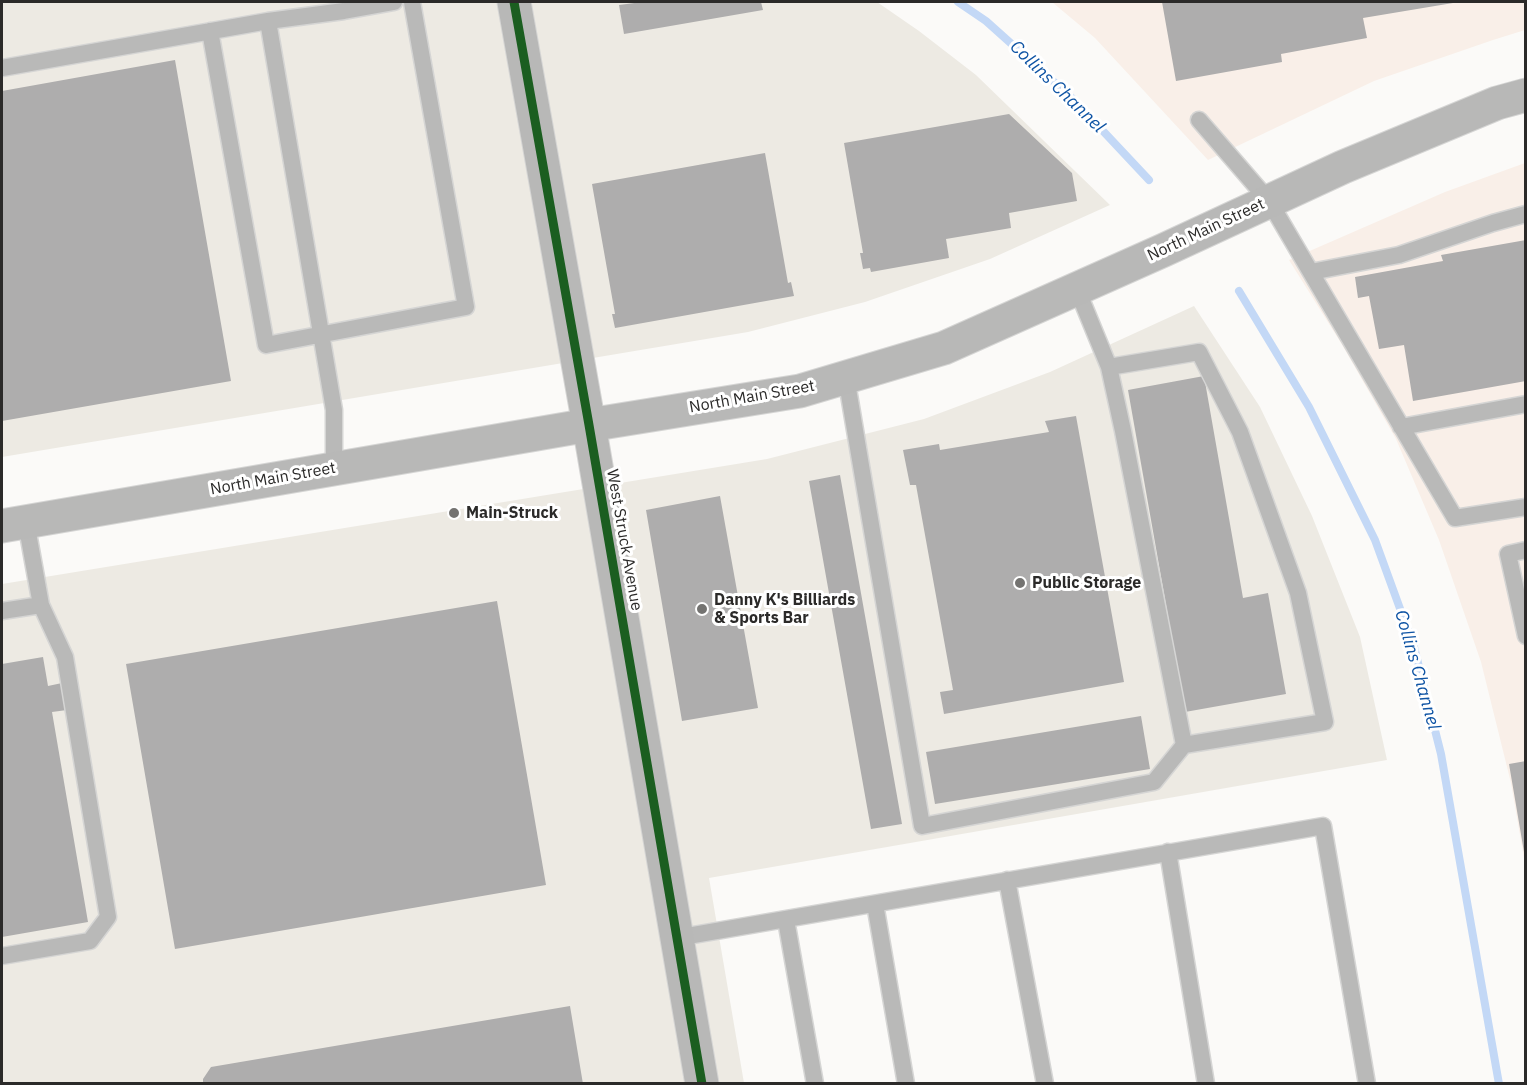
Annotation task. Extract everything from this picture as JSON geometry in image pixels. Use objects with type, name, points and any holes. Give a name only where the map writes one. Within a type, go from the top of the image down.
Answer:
[{"type":"main road","name":"West Struck Avenue","points":[[514,2],[702,1083]]},
{"type":"main road","name":"North Main Street","points":[[14,524],[800,391],[944,348],[1343,167],[1497,102],[1526,95]]},
{"type":"lane","points":[[2,68],[268,21],[394,2]]},
{"type":"lane","points":[[210,31],[266,345],[466,307],[412,2]]},
{"type":"lane","points":[[268,21],[334,410],[334,469]]},
{"type":"lane","points":[[1199,120],[1269,201],[1455,518],[1526,507]]},
{"type":"lane","points":[[1311,272],[1399,255],[1526,214]]},
{"type":"lane","points":[[1077,289],[1109,368],[1184,745]]},
{"type":"lane","points":[[846,377],[922,826],[1154,782],[1184,745],[1325,722],[1298,592],[1240,432],[1200,352],[1109,368]]},
{"type":"lane","points":[[1401,427],[1526,404]]},
{"type":"lane","points":[[2,956],[90,941],[108,917],[65,657],[40,605],[14,524]]},
{"type":"lane","points":[[1526,550],[1508,554],[1526,636]]},
{"type":"lane","points":[[2,611],[40,605]]},
{"type":"lane","points":[[676,938],[1323,826],[1367,1083]]},
{"type":"lane","points":[[1168,852],[1206,1083]]},
{"type":"lane","points":[[1007,879],[1045,1083]]},
{"type":"lane","points":[[875,904],[906,1083]]},
{"type":"lane","points":[[786,920],[815,1083]]},
{"type":"shaded area","points":[[2,2],[877,2],[976,75],[1110,205],[990,259],[865,302],[748,332],[2,457]]},
{"type":"shaded area","points":[[1052,2],[1525,2],[1525,30],[1374,81],[1208,160],[1095,38]]},
{"type":"shaded area","points":[[1525,163],[1525,864],[1511,783],[1481,662],[1439,540],[1396,439],[1341,343],[1289,260],[1445,192]]},
{"type":"shaded area","points":[[1194,306],[1260,407],[1312,516],[1360,637],[1387,760],[709,878],[744,1083],[2,1084],[2,584],[767,459],[924,419],[1050,372]]},
{"type":"building","points":[[642,2],[761,2],[763,10],[624,34],[619,5]]},
{"type":"building","points":[[1162,2],[1453,3],[1363,18],[1367,38],[1281,54],[1282,62],[1176,81]]},
{"type":"building","points":[[175,60],[231,381],[2,421],[2,91]]},
{"type":"building","points":[[1009,114],[1072,173],[1077,201],[1009,213],[1011,228],[946,239],[949,258],[871,272],[870,268],[863,269],[860,253],[863,253],[844,143]]},
{"type":"building","points":[[765,153],[788,283],[791,282],[794,296],[615,328],[612,314],[615,314],[592,184]]},
{"type":"building","points":[[1526,240],[1526,381],[1413,401],[1404,345],[1379,349],[1369,296],[1358,298],[1355,277],[1443,261],[1441,255]]},
{"type":"building","points":[[1204,376],[1243,598],[1268,593],[1286,694],[1185,712],[1128,390]]},
{"type":"building","name":"Public Storage","points":[[1076,416],[1124,682],[944,714],[940,692],[953,690],[916,485],[910,485],[903,450],[939,444],[940,450],[1049,432],[1045,421]]},
{"type":"building","points":[[840,475],[902,824],[871,829],[809,481]]},
{"type":"building","name":"Danny K's Billiards & Sports Bar","points":[[720,496],[758,708],[682,721],[646,510]]},
{"type":"building","points":[[497,601],[546,885],[175,949],[126,664]]},
{"type":"building","points":[[43,657],[48,686],[62,683],[67,710],[52,712],[88,922],[2,937],[2,664]]},
{"type":"building","points":[[1141,716],[1150,769],[935,804],[926,752]]},
{"type":"building","points":[[1526,761],[1526,852],[1524,852],[1509,764]]},
{"type":"building","points":[[570,1006],[583,1084],[203,1084],[203,1079],[211,1067]]},
{"type":"waterway","name":"Collins Channel","points":[[958,2],[986,21],[1073,99],[1149,180]]},
{"type":"waterway","name":"Collins Channel","points":[[1239,291],[1309,407],[1375,540],[1414,647],[1441,754],[1499,1084]]},
{"type":"cycle path","points":[[514,2],[702,1084]]},
{"type":"place","name":"Main-Struck","points":[[454,513]]},
{"type":"place","name":"Public Storage","points":[[1020,583]]},
{"type":"place","name":"Danny K's Billiards & Sports Bar","points":[[702,609]]}]
